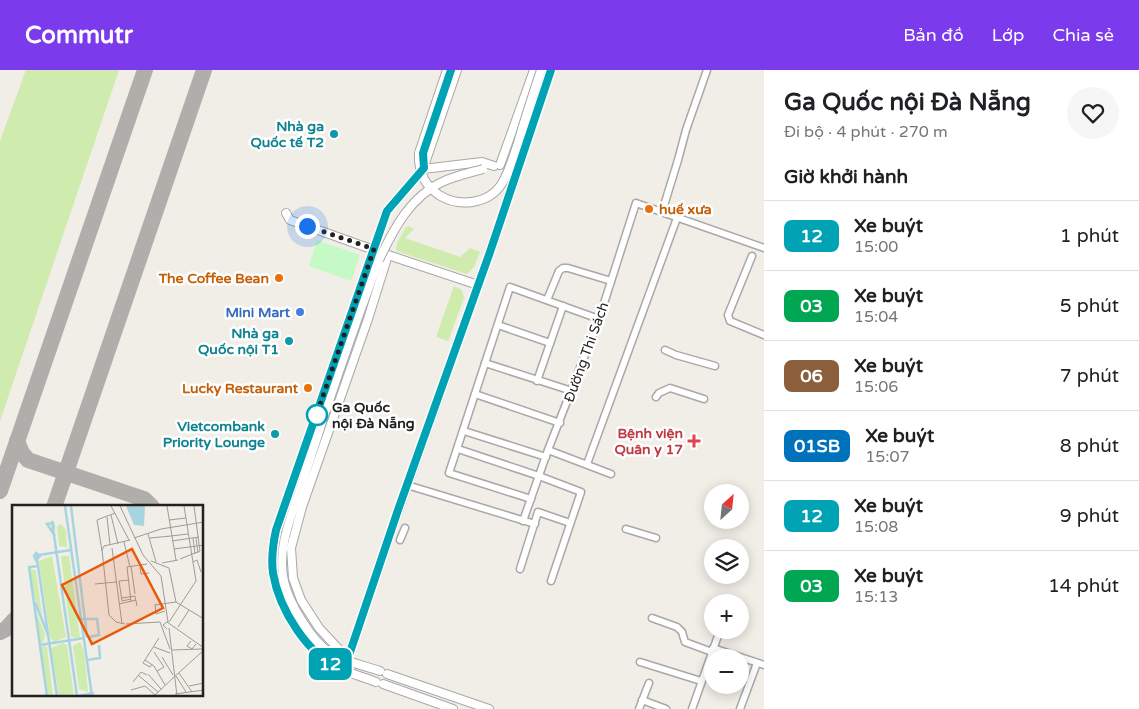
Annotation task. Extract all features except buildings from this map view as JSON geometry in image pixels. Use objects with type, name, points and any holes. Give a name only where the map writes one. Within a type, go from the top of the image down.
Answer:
[{"type":"street","points":[[449,70],[419,153],[420,168],[433,191],[454,202],[464,203],[476,202],[492,194],[500,187],[510,164],[541,70]]},
{"type":"street","points":[[424,168],[423,153],[449,70]]},
{"type":"street","points":[[453,709],[344,670],[321,658],[291,620],[276,586],[273,572],[273,551],[280,515],[291,489],[387,211],[424,168],[457,70]]},
{"type":"street","points":[[497,166],[534,70]]},
{"type":"street","points":[[344,670],[551,70]]},
{"type":"street","points":[[707,70],[686,130],[662,212],[764,248]]},
{"type":"street","points":[[424,168],[484,162],[517,171]]},
{"type":"street","points":[[489,709],[331,653],[298,615],[289,597],[284,580],[282,553],[288,523],[379,260],[400,220],[419,198],[441,182],[497,166]]},
{"type":"street","name":"Đường Thi Sách","points":[[523,521],[548,450],[599,320],[636,203],[662,212]]},
{"type":"street","points":[[286,213],[290,220],[478,285]]},
{"type":"street","points":[[587,464],[677,218]]},
{"type":"street","points":[[348,660],[319,628],[301,600],[293,578],[290,548],[302,507],[368,320],[388,255]]},
{"type":"street","points":[[752,256],[728,315],[730,321],[764,335]]},
{"type":"street","points":[[547,300],[563,268],[611,281]]},
{"type":"street","points":[[531,499],[449,473],[510,287],[599,320]]},
{"type":"street","points":[[537,381],[563,306]]},
{"type":"street","points":[[498,325],[550,343]]},
{"type":"street","points":[[665,350],[715,366]]},
{"type":"street","points":[[485,363],[572,391]]},
{"type":"street","points":[[656,396],[670,388],[704,399]]},
{"type":"street","points":[[475,394],[560,423]]},
{"type":"street","points":[[464,431],[546,457]]},
{"type":"street","points":[[458,449],[581,492],[551,580]]},
{"type":"street","points":[[548,450],[612,474]]},
{"type":"street","points":[[407,485],[534,524]]},
{"type":"street","points":[[520,569],[538,512],[570,523]]},
{"type":"street","points":[[400,540],[405,528]]},
{"type":"street","points":[[626,529],[656,538]]},
{"type":"street","points":[[652,618],[677,628],[682,632],[685,642],[710,649]]},
{"type":"street","points":[[749,661],[764,665]]},
{"type":"street","points":[[640,662],[701,681]]},
{"type":"street","points":[[740,709],[757,663]]},
{"type":"street","points":[[692,709],[704,673]]},
{"type":"street","points":[[639,709],[648,683]]},
{"type":"street","points":[[430,701],[434,690]]},
{"type":"street","points":[[642,700],[666,709]]},
{"type":"green space","points":[[26,70],[119,70],[0,421],[0,141]]},
{"type":"green space","points":[[409,226],[414,229],[405,238],[460,257],[470,248],[480,252],[474,267],[467,274],[396,251],[397,243],[406,227]]},
{"type":"green space","points":[[317,240],[360,255],[351,281],[309,266]]},
{"type":"green space","points":[[454,286],[462,290],[464,298],[448,341],[436,337]]},
{"type":"taxiway","points":[[0,491],[145,70]]},
{"type":"taxiway","points":[[55,505],[204,70]]},
{"type":"taxiway","points":[[17,441],[22,453],[28,460],[144,499],[150,505]]},
{"type":"taxiway","points":[[0,632],[12,622]]},
{"type":"bus line","name":"12","points":[[451,70],[423,153],[424,168],[387,211],[276,530],[272,560],[273,572],[284,607],[297,629],[321,658],[329,664],[344,670],[398,510],[490,252],[551,70]]},
{"type":"place","name":"Nhà ga Quốc tế T2","points":[[334,134]]},
{"type":"place","name":"huế xưa","points":[[649,209]]},
{"type":"place","name":"The Coffee Bean","points":[[279,278]]},
{"type":"place","name":"Mini Mart","points":[[300,312]]},
{"type":"place","name":"Nhà ga Quốc nội T1","points":[[289,341]]},
{"type":"place","name":"Lucky Restaurant","points":[[308,388]]},
{"type":"place","name":"Ga Quốc nội Đà Nẵng","points":[[317,415]]},
{"type":"place","name":"Vietcombank Priority Lounge","points":[[275,434]]},
{"type":"place","name":"Bệnh viện Quân y 17","points":[[694,441]]},
{"type":"route","points":[[307,226],[374,249],[317,415]]}]
